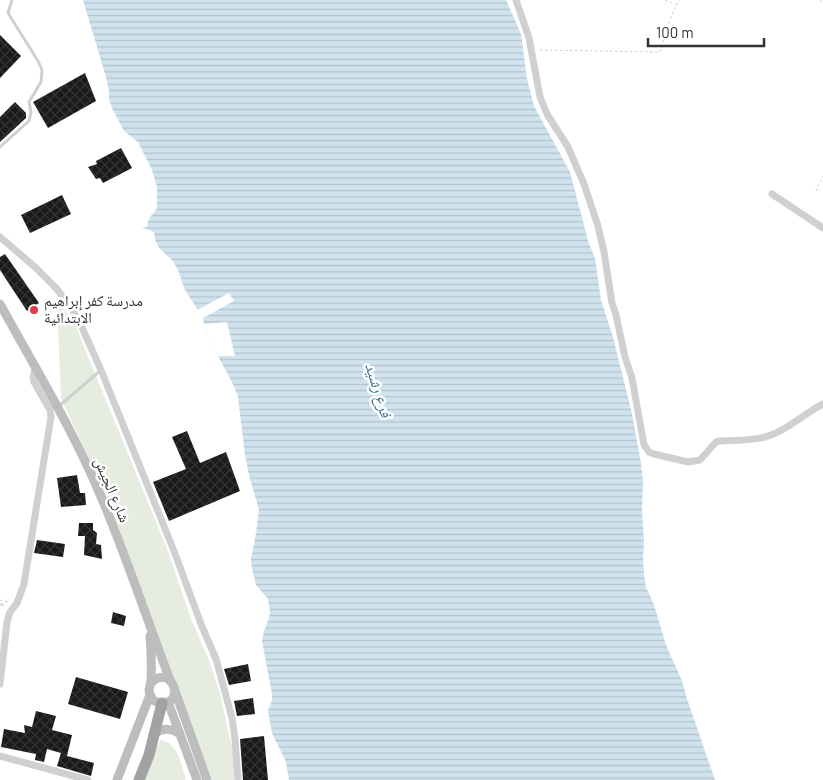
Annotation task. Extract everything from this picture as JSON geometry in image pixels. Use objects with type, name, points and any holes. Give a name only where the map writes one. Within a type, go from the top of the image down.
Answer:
[{"type":"highway","points":[[139,780],[165,703]]},
{"type":"main road","name":"شارع الجيش","points":[[0,304],[82,454],[120,544],[170,680]]},
{"type":"main road","name":"شارع الجيش","points":[[150,629],[152,683]]},
{"type":"main road","points":[[117,780],[150,695],[150,687],[158,678],[166,678],[174,685],[206,780]]},
{"type":"main road","points":[[150,695],[155,701],[165,703],[173,697],[175,691]]},
{"type":"main road","points":[[165,703],[180,734],[197,780]]},
{"type":"main road","points":[[155,733],[169,729],[180,734]]},
{"type":"street","points":[[516,0],[525,25],[540,97],[547,114],[568,147],[584,184],[598,226],[612,303],[632,378],[646,449],[654,454],[688,462],[700,460],[718,441],[752,439],[766,436],[823,404]]},
{"type":"street","points":[[772,194],[823,228]]},
{"type":"street","points":[[0,237],[36,268],[56,288],[70,306],[80,323],[101,370],[216,660],[232,718],[238,780]]},
{"type":"street","points":[[0,684],[7,622],[10,612],[17,603],[25,577],[51,417],[50,410],[34,382],[35,368]]},
{"type":"street","points":[[0,756],[88,780]]},
{"type":"lane","points":[[0,147],[29,121],[31,112],[29,102],[41,82],[42,70],[8,12],[12,0]]},
{"type":"lane","points":[[57,408],[101,370]]},
{"type":"path","points":[[665,0],[676,5]]},
{"type":"path","points":[[531,50],[660,52],[664,35],[676,5],[680,0]]},
{"type":"path","points":[[820,0],[823,4]]},
{"type":"path","points":[[816,192],[823,176]]},
{"type":"shaded area","points":[[57,301],[73,320],[168,551],[191,619],[208,658],[220,693],[239,780],[212,780],[93,467],[61,398]]},
{"type":"shaded area","points":[[161,740],[167,742],[176,750],[186,780],[145,780],[155,749]]},
{"type":"water","name":"فرع رشيد","points":[[83,0],[506,0],[521,34],[527,79],[534,106],[570,172],[589,244],[595,258],[601,300],[613,337],[632,414],[641,463],[643,482],[643,559],[646,587],[654,605],[666,645],[682,681],[715,780],[289,780],[286,762],[272,733],[268,711],[272,694],[262,641],[270,611],[268,599],[256,585],[252,569],[251,559],[259,510],[245,455],[238,397],[211,343],[203,318],[185,290],[178,270],[172,260],[160,249],[155,240],[154,232],[142,227],[148,227],[149,219],[157,208],[157,187],[152,170],[138,142],[124,131],[112,108],[106,77]]},
{"type":"pier","points":[[229,293],[234,301],[203,318],[197,310]]},
{"type":"pier","points":[[227,322],[235,356],[217,356],[204,324]]},
{"type":"building","points":[[0,35],[21,56],[0,78]]},
{"type":"building","points":[[85,73],[96,101],[48,128],[33,102]]},
{"type":"building","points":[[15,102],[26,113],[26,118],[0,142],[0,117]]},
{"type":"building","points":[[121,148],[132,168],[103,183],[100,178],[96,179],[88,167],[97,164],[96,161]]},
{"type":"building","points":[[62,195],[71,214],[30,233],[21,215]]},
{"type":"building","points":[[5,254],[39,303],[27,311],[0,270],[0,257]]},
{"type":"building","points":[[187,431],[200,463],[226,452],[240,491],[169,521],[153,482],[186,469],[172,437]]},
{"type":"building","points":[[77,475],[80,493],[85,493],[86,505],[61,507],[57,478]]},
{"type":"building","points":[[79,523],[93,523],[93,530],[97,533],[96,544],[101,545],[102,559],[84,555],[85,536],[78,536]]},
{"type":"building","points":[[37,540],[65,544],[63,557],[34,553]]},
{"type":"building","points":[[113,612],[126,616],[124,626],[111,623]]},
{"type":"building","points":[[248,664],[251,681],[229,685],[224,669]]},
{"type":"building","points":[[76,677],[128,692],[120,719],[68,704]]},
{"type":"building","points":[[253,698],[255,714],[237,716],[234,701]]},
{"type":"building","points":[[36,711],[56,716],[52,730],[72,735],[67,756],[94,763],[91,776],[57,766],[61,753],[47,749],[44,762],[35,760],[36,754],[1,747],[4,729],[25,733],[24,725],[32,727]]},
{"type":"building","points":[[264,736],[268,780],[243,780],[240,739]]},
{"type":"place","name":"مدرسة كفر إبراهيم الابتدائية","points":[[34,310]]}]
